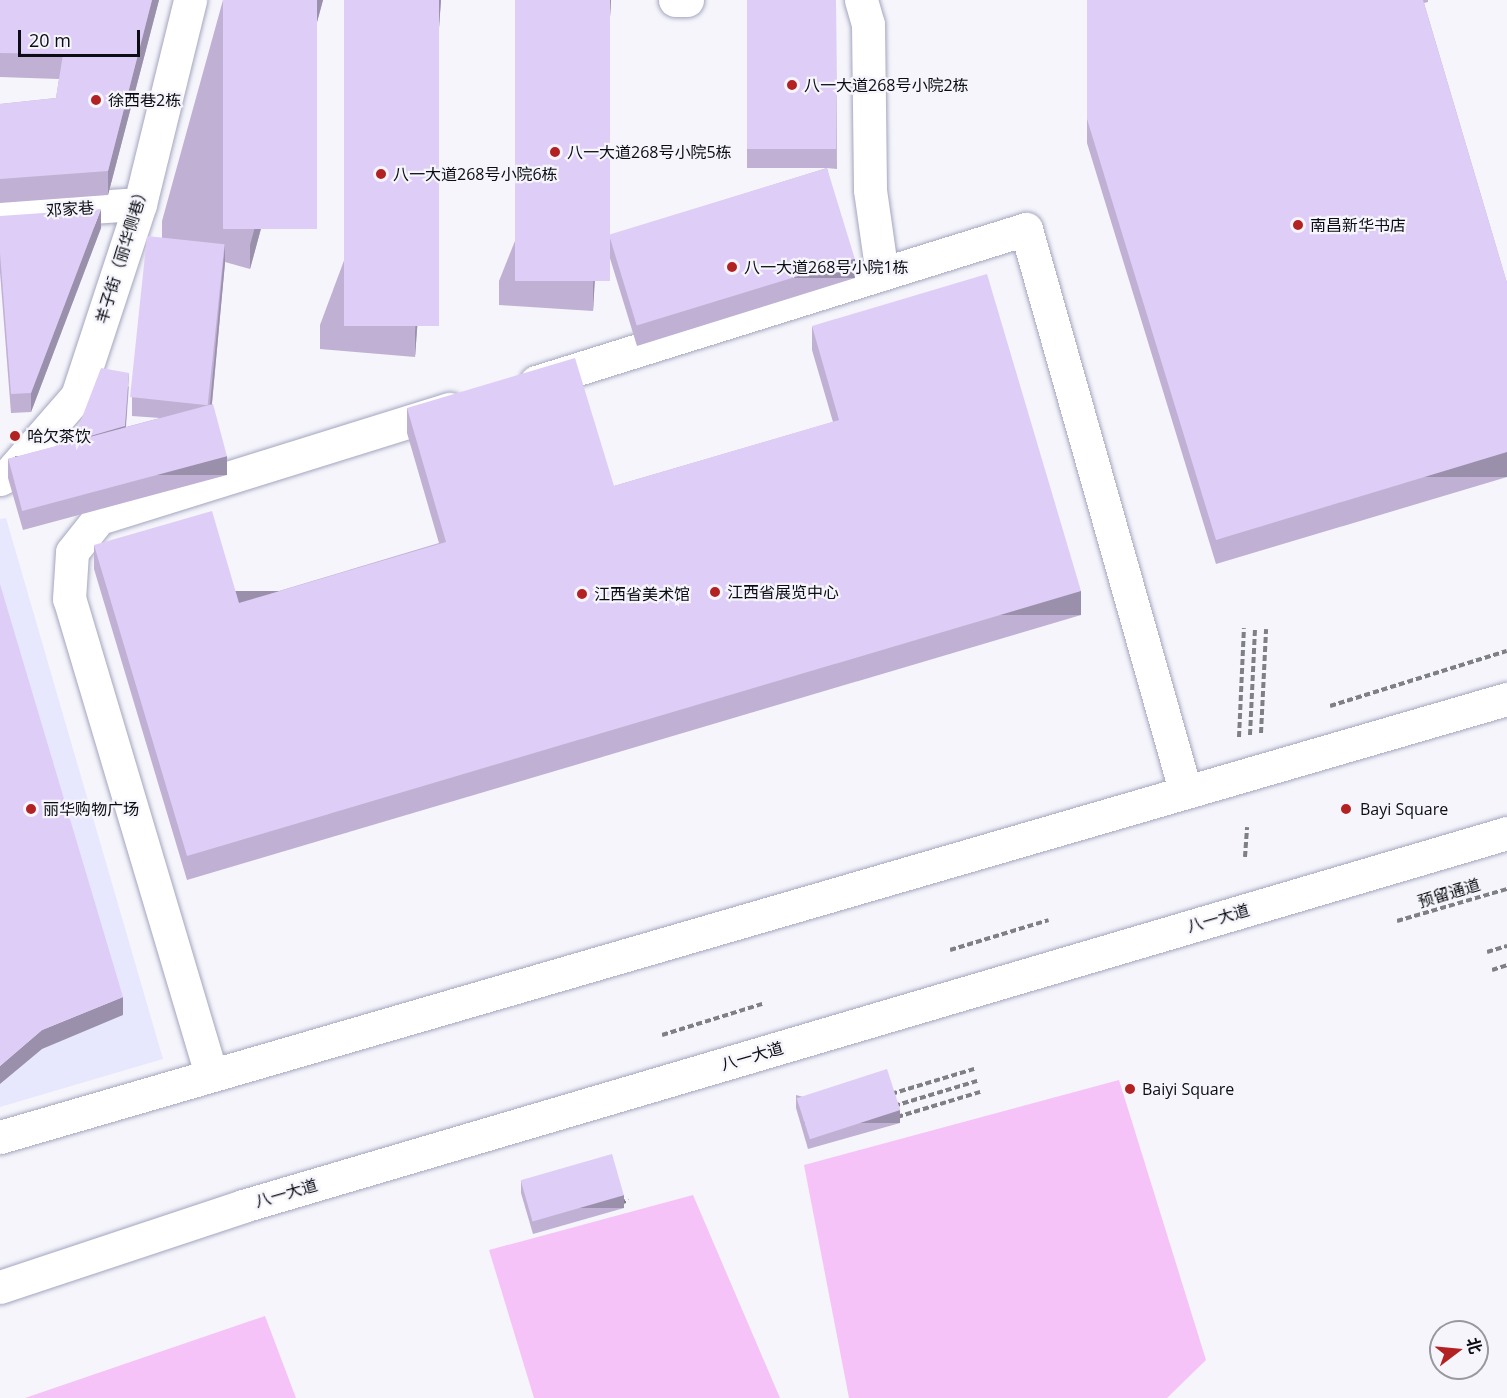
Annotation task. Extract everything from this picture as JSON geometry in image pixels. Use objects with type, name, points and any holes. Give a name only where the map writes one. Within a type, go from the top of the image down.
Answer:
[{"type":"main road","name":"羊子街（丽华侧巷）","points":[[0,479],[8,475],[77,396],[140,204],[190,0]]},
{"type":"main road","points":[[675,0],[687,0]]},
{"type":"main road","points":[[861,0],[868,24],[870,190],[882,274]]},
{"type":"main road","name":"邓家巷","points":[[0,213],[140,204]]},
{"type":"main road","points":[[508,391],[1026,229],[1185,790]]},
{"type":"main road","points":[[211,1074],[69,599],[72,552],[99,518],[474,401]]},
{"type":"main road","points":[[0,1137],[1185,790],[1507,699]]},
{"type":"main road","name":"八一大道","points":[[0,1287],[243,1206],[1507,833]]},
{"type":"path","points":[[1239,727],[1244,628]]},
{"type":"path","points":[[1250,728],[1255,628]]},
{"type":"path","points":[[1262,728],[1266,629]]},
{"type":"path","points":[[1330,706],[1507,651]]},
{"type":"path","points":[[1245,857],[1246,827]]},
{"type":"path","name":"预留通道","points":[[1397,921],[1507,889]]},
{"type":"path","points":[[950,950],[1049,920]]},
{"type":"path","points":[[1486,952],[1507,946]]},
{"type":"path","points":[[1492,970],[1507,965]]},
{"type":"path","points":[[662,1035],[762,1004]]},
{"type":"path","points":[[884,1096],[974,1069]]},
{"type":"path","points":[[887,1108],[977,1081]]},
{"type":"path","points":[[890,1119],[980,1092]]},
{"type":"path","points":[[610,1206],[629,1200]]},
{"type":"shaded area","points":[[6,518],[163,1059],[0,1107],[0,519]]},
{"type":"shaded area","points":[[1119,1080],[1206,1360],[1167,1398],[849,1398],[804,1165]]},
{"type":"shaded area","points":[[693,1195],[780,1398],[534,1398],[489,1250]]},
{"type":"shaded area","points":[[265,1316],[296,1398],[25,1398]]},
{"type":"building","name":"徐西巷2栋","points":[[0,0],[152,0],[108,171],[0,179],[0,104],[56,98],[63,54],[0,53]]},
{"type":"building","points":[[223,0],[317,0],[317,229],[223,229]]},
{"type":"building","name":"八一大道268号小院6栋","points":[[344,0],[439,0],[439,326],[344,326]]},
{"type":"building","name":"八一大道268号小院5栋","points":[[515,0],[610,0],[610,281],[515,281]]},
{"type":"building","name":"八一大道268号小院2栋","points":[[747,0],[836,0],[836,149],[747,149]]},
{"type":"building","name":"南昌新华书店","points":[[1087,0],[1423,0],[1507,283],[1507,452],[1216,540],[1087,119]]},
{"type":"building","name":"八一大道268号小院1栋","points":[[827,168],[855,259],[637,326],[609,235]]},
{"type":"building","points":[[101,209],[31,393],[11,394],[0,253],[0,216]]},
{"type":"building","points":[[147,236],[225,244],[208,405],[130,397]]},
{"type":"building","name":"江西省展览中心","points":[[987,274],[1081,591],[187,856],[94,545],[212,511],[239,603],[446,542],[407,408],[575,358],[614,486],[839,420],[812,326]]},
{"type":"building","points":[[101,368],[129,373],[125,426],[73,441]]},
{"type":"building","points":[[213,404],[227,456],[22,511],[8,459]]},
{"type":"building","name":"丽华购物广场","points":[[0,584],[123,997],[42,1030],[0,1066]]},
{"type":"building","points":[[887,1069],[900,1110],[810,1139],[797,1098]]},
{"type":"building","points":[[612,1154],[624,1195],[533,1222],[521,1180]]},
{"type":"place","name":"八一大道268号小院2栋","points":[[792,85]]},
{"type":"place","name":"徐西巷2栋","points":[[96,100]]},
{"type":"place","name":"八一大道268号小院5栋","points":[[555,152]]},
{"type":"place","name":"八一大道268号小院6栋","points":[[381,174]]},
{"type":"place","name":"南昌新华书店","points":[[1298,225]]},
{"type":"place","name":"八一大道268号小院1栋","points":[[732,267]]},
{"type":"place","name":"哈欠茶饮","points":[[15,436]]},
{"type":"place","name":"江西省展览中心","points":[[715,592]]},
{"type":"place","name":"江西省美术馆","points":[[582,594]]},
{"type":"place","name":"丽华购物广场","points":[[31,809]]},
{"type":"place","name":"Bayi Square","points":[[1346,809]]},
{"type":"place","name":"Baiyi Square","points":[[1130,1089]]}]
